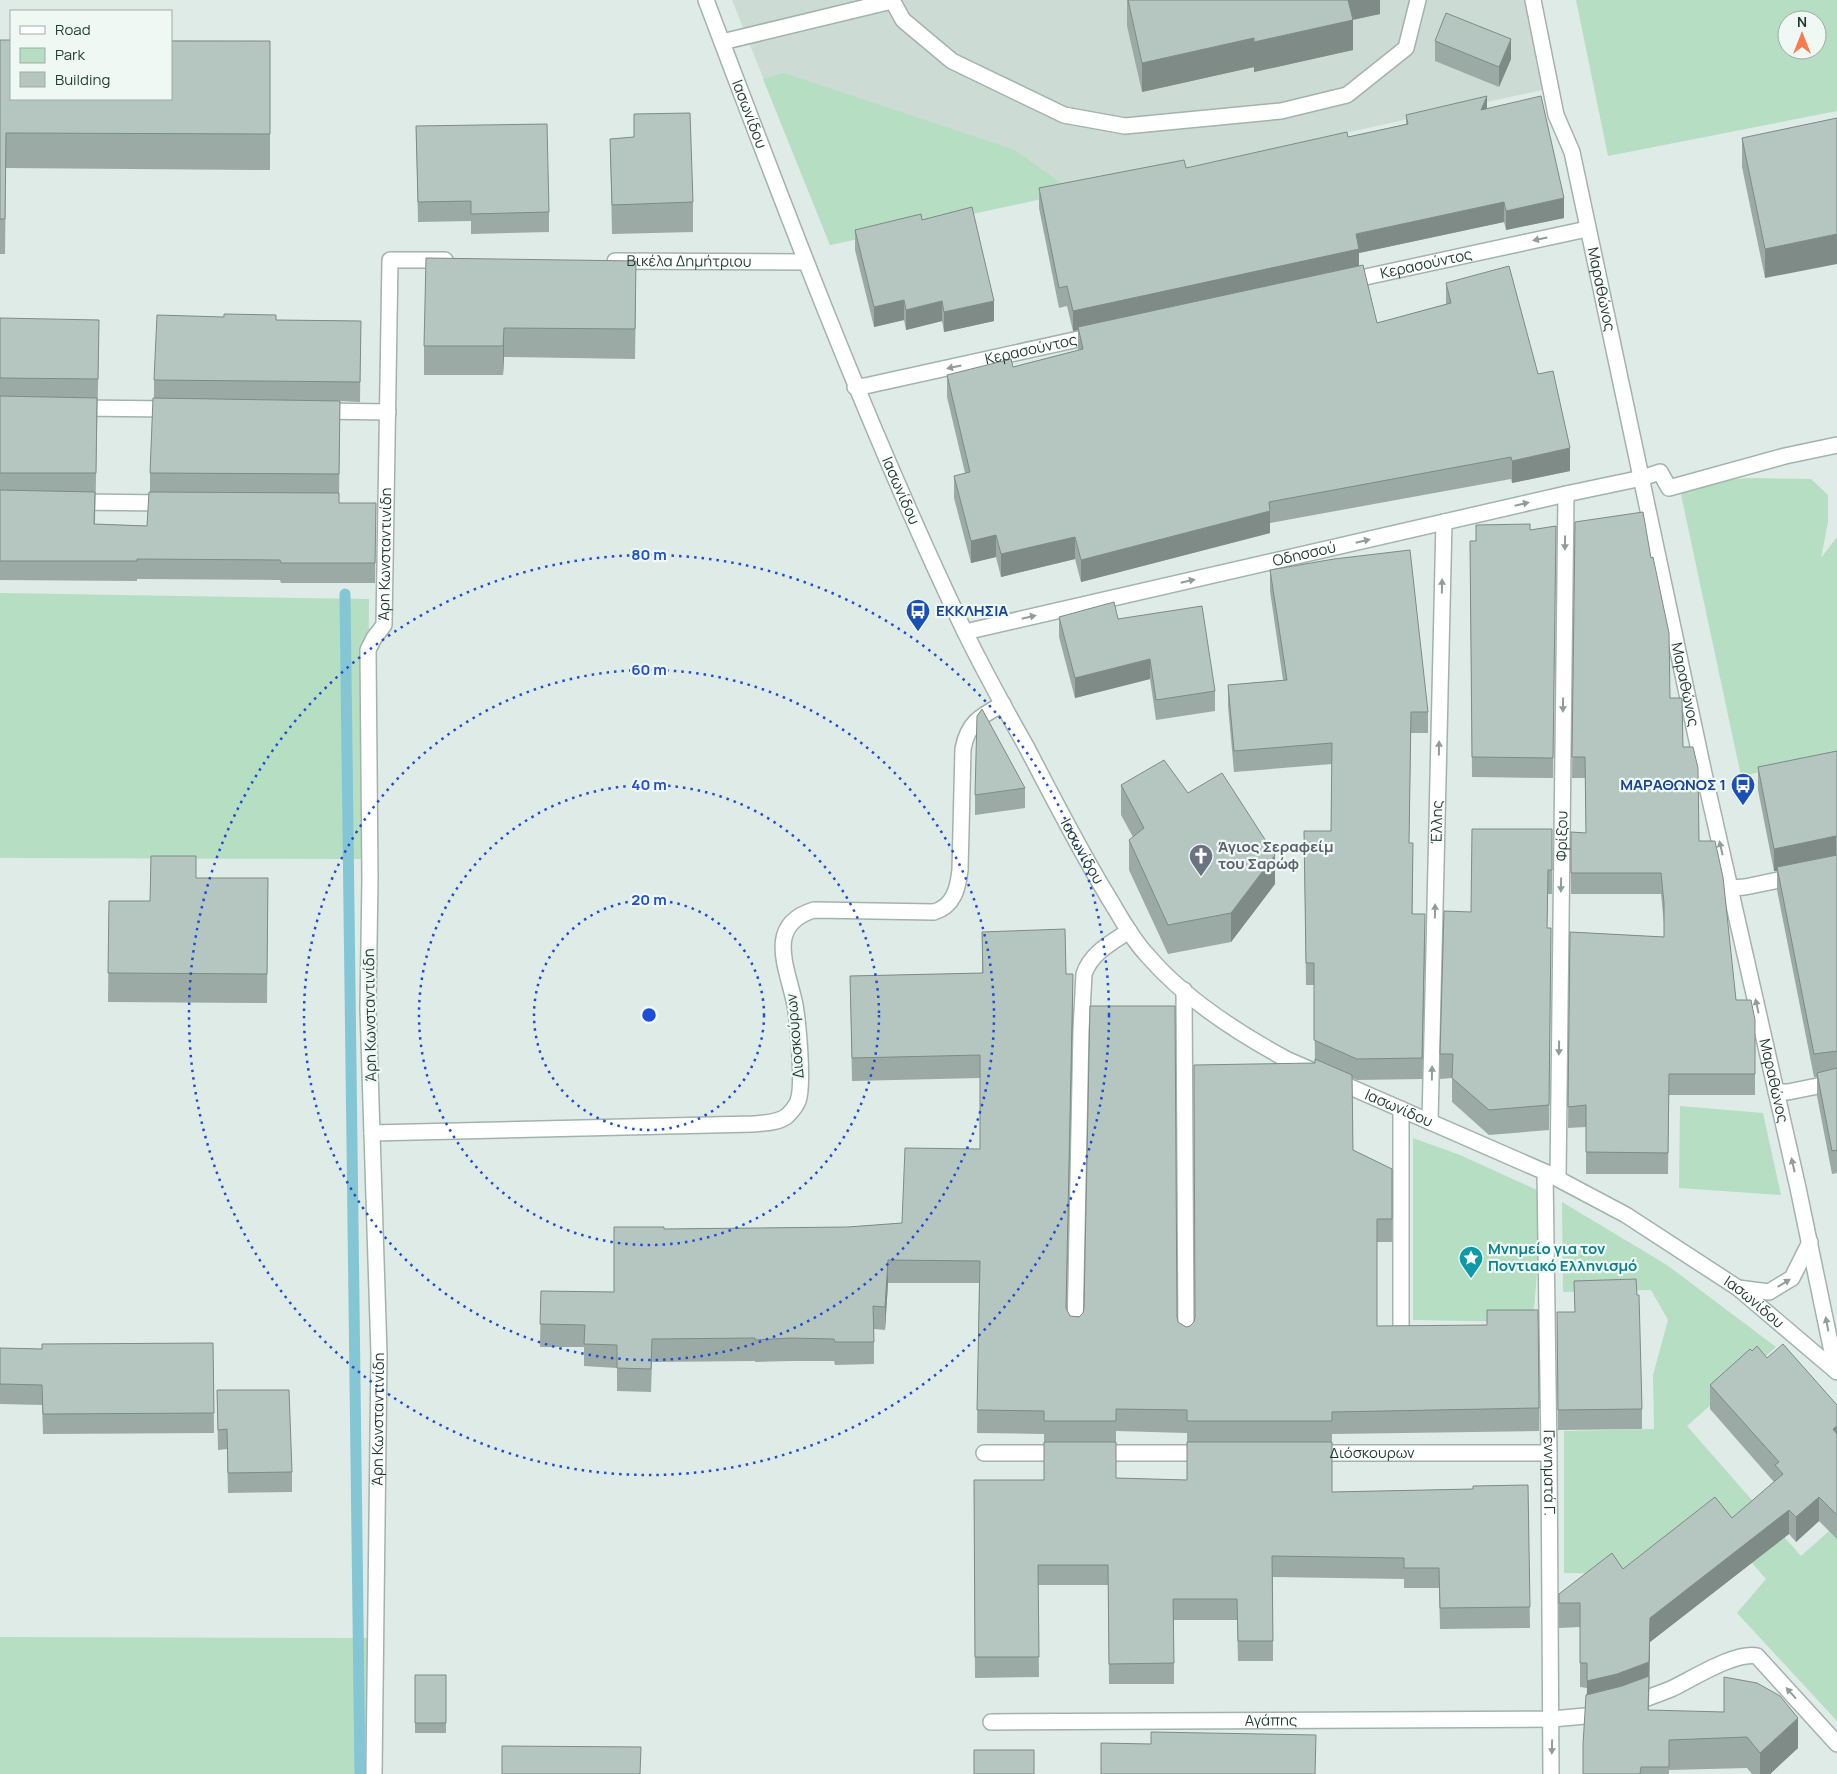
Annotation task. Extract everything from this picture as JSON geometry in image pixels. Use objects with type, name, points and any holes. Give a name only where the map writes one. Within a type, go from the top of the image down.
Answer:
[{"type":"street","name":"Ιασωνίδου","points":[[706,0],[856,387],[930,558],[965,632],[1089,865],[1129,931],[1157,967],[1215,1014],[1286,1059],[1551,1175],[1626,1215],[1738,1288],[1837,1372]]},
{"type":"street","points":[[722,42],[892,0],[903,20],[952,61],[1064,115],[1125,126],[1281,111],[1347,95],[1406,48],[1418,0]]},
{"type":"street","name":"Μαραθώνος","points":[[1533,0],[1556,115],[1572,152],[1703,769],[1810,1242],[1837,1372]]},
{"type":"street","name":"Κερασούντος","points":[[1334,284],[1587,229]]},
{"type":"street","name":"Άρη Κωνσταντινίδη","points":[[374,1774],[379,1354],[368,1008],[370,879],[368,650],[384,625],[390,260],[459,260]]},
{"type":"street","name":"Βικέλα Δημήτριου","points":[[598,261],[806,262]]},
{"type":"street","name":"Κερασούντος","points":[[856,387],[1109,333]]},
{"type":"street","points":[[67,408],[182,409]]},
{"type":"street","points":[[300,411],[388,412]]},
{"type":"street","name":"Οδησσού","points":[[965,632],[1642,478],[1660,472],[1669,488],[1785,456],[1837,445]]},
{"type":"street","name":"Φρίξου","points":[[1551,1175],[1566,494]]},
{"type":"street","points":[[60,502],[178,503]]},
{"type":"street","points":[[367,504],[386,504]]},
{"type":"street","name":"Έλλης","points":[[1430,1122],[1444,522]]},
{"type":"street","name":"Διοσκούρων","points":[[372,1133],[753,1124],[774,1122],[786,1117],[796,1106],[800,1091],[800,1053],[795,1006],[783,956],[784,935],[794,920],[814,910],[934,912],[941,910],[948,904],[958,887],[960,870],[963,749],[965,738],[973,723],[984,714],[1003,704]]},
{"type":"street","points":[[1731,888],[1745,887],[1837,868]]},
{"type":"street","points":[[1075,1330],[1084,974],[1086,967],[1096,954],[1129,931]]},
{"type":"street","points":[[1184,990],[1186,1340]]},
{"type":"street","points":[[1776,1092],[1788,1092],[1837,1082]]},
{"type":"street","points":[[1401,1109],[1401,1327]]},
{"type":"street","name":"Γεννηματά Γ.","points":[[1551,1175],[1549,1452],[1551,1774]]},
{"type":"street","points":[[1738,1288],[1769,1292],[1792,1278],[1810,1242]]},
{"type":"street","name":"Διόσκουρων","points":[[1301,1453],[1549,1452]]},
{"type":"street","points":[[984,1453],[1222,1453]]},
{"type":"street","name":"Αγάπης","points":[[991,1722],[1552,1719],[1586,1716],[1620,1707],[1671,1689],[1737,1657],[1752,1654],[1757,1656],[1837,1744]]},
{"type":"shaded area","points":[[732,0],[1538,0],[1556,87],[830,245]]},
{"type":"green space","points":[[1576,0],[1837,0],[1837,111],[1608,156]]},
{"type":"green space","points":[[784,73],[1015,150],[1073,192],[830,245],[763,79]]},
{"type":"green space","points":[[1748,478],[1811,479],[1828,495],[1828,522],[1821,558],[1837,537],[1837,756],[1741,776],[1679,485]]},
{"type":"green space","points":[[0,593],[369,599],[368,859],[0,858]]},
{"type":"green space","points":[[1680,1106],[1763,1113],[1781,1195],[1679,1188]]},
{"type":"green space","points":[[1413,1138],[1460,1155],[1537,1190],[1537,1272],[1533,1322],[1413,1320]]},
{"type":"green space","points":[[1562,1202],[1667,1265],[1776,1347],[1687,1426],[1801,1556],[1837,1524],[1837,1721],[1737,1613],[1766,1579],[1714,1519],[1637,1574],[1564,1573],[1564,1431],[1654,1429],[1653,1375],[1668,1320],[1651,1290],[1563,1292]]},
{"type":"green space","points":[[0,1637],[370,1638],[368,1774],[0,1774]]},
{"type":"building","points":[[1128,0],[1348,0],[1353,20],[1254,42],[1254,38],[1142,63]]},
{"type":"building","points":[[1446,13],[1511,39],[1499,67],[1435,41]]},
{"type":"building","points":[[0,40],[10,40],[10,100],[172,100],[172,41],[270,41],[270,134],[6,133],[5,219],[0,219]]},
{"type":"building","points":[[1487,96],[1481,110],[1541,96],[1564,198],[1506,211],[1504,202],[1356,234],[1359,249],[1073,311],[1067,286],[1059,288],[1039,188],[1184,160],[1186,168],[1347,132],[1348,137],[1408,124],[1406,115]]},
{"type":"building","points":[[690,113],[693,202],[612,205],[610,139],[634,137],[634,114]]},
{"type":"building","points":[[1837,118],[1837,234],[1765,249],[1742,138]]},
{"type":"building","points":[[547,124],[549,212],[471,214],[471,201],[418,202],[416,126]]},
{"type":"building","points":[[972,207],[994,301],[944,312],[942,301],[906,310],[904,300],[874,307],[855,230],[921,214],[922,220]]},
{"type":"building","points":[[426,258],[636,261],[635,329],[504,328],[503,346],[424,346]]},
{"type":"building","points":[[1363,265],[1377,323],[1451,303],[1446,283],[1509,266],[1538,374],[1553,371],[1570,448],[1512,461],[1511,457],[1269,502],[1270,511],[1081,560],[1075,537],[1001,554],[996,535],[971,541],[954,476],[970,472],[947,375],[1011,359],[1013,367],[1083,349],[1078,327]]},
{"type":"building","points":[[224,314],[276,315],[276,320],[361,321],[360,382],[154,380],[157,315],[224,317]]},
{"type":"building","points":[[0,318],[99,320],[98,379],[0,378]]},
{"type":"building","points":[[0,396],[97,398],[96,473],[0,473]]},
{"type":"building","points":[[153,398],[340,401],[339,474],[150,473]]},
{"type":"building","points":[[0,490],[95,492],[94,524],[147,526],[149,492],[339,493],[339,503],[376,503],[375,563],[281,563],[280,560],[137,559],[137,561],[0,561]]},
{"type":"building","points":[[1643,512],[1651,558],[1653,557],[1669,633],[1670,698],[1682,698],[1683,747],[1693,747],[1698,768],[1699,841],[1715,841],[1723,877],[1736,1000],[1751,1000],[1755,1020],[1755,1074],[1669,1074],[1668,1153],[1586,1152],[1586,1105],[1568,1107],[1570,932],[1664,937],[1664,903],[1661,873],[1571,873],[1571,832],[1586,833],[1585,757],[1572,757],[1575,522]]},
{"type":"building","points":[[1530,524],[1530,530],[1556,526],[1553,758],[1472,757],[1470,541],[1476,541],[1476,525]]},
{"type":"building","points":[[1410,550],[1428,712],[1411,712],[1409,843],[1413,843],[1412,914],[1425,914],[1422,1058],[1357,1059],[1314,1040],[1314,963],[1306,963],[1304,831],[1331,831],[1332,743],[1234,751],[1228,685],[1287,680],[1270,570],[1334,559]]},
{"type":"building","points":[[1114,602],[1118,619],[1202,606],[1215,691],[1156,700],[1150,659],[1075,678],[1059,617]]},
{"type":"building","points":[[982,709],[1025,788],[975,795],[977,716]]},
{"type":"building","points":[[1837,751],[1837,836],[1774,849],[1758,767]]},
{"type":"building","name":"Άγιος Σεραφείμ του Σαρώφ","points":[[1164,760],[1188,793],[1222,773],[1275,855],[1231,913],[1168,925],[1129,840],[1144,828],[1121,785]]},
{"type":"building","points":[[1472,829],[1552,829],[1552,870],[1548,870],[1547,928],[1551,928],[1549,1105],[1489,1110],[1452,1078],[1453,1054],[1440,1054],[1444,911],[1471,912]]},
{"type":"building","points":[[1837,855],[1837,1051],[1814,1054],[1777,867]]},
{"type":"building","points":[[151,856],[196,856],[196,878],[268,878],[267,974],[108,973],[109,901],[150,901]]},
{"type":"building","points":[[1065,929],[1066,974],[1073,974],[1066,1308],[1070,1316],[1079,1317],[1083,1313],[1084,1308],[1090,1006],[1175,1006],[1178,1322],[1186,1327],[1190,1326],[1194,1322],[1195,1317],[1194,1065],[1315,1063],[1315,1059],[1352,1075],[1353,1150],[1392,1169],[1392,1219],[1377,1219],[1377,1326],[1487,1325],[1487,1310],[1538,1310],[1539,1408],[1332,1412],[1332,1421],[1187,1421],[1187,1410],[1116,1409],[1116,1421],[1044,1421],[1044,1411],[977,1410],[980,1261],[888,1260],[885,1307],[873,1306],[874,1342],[835,1342],[834,1339],[791,1338],[755,1340],[755,1338],[652,1339],[651,1369],[617,1368],[617,1345],[584,1344],[585,1325],[540,1324],[541,1291],[614,1292],[614,1227],[664,1227],[664,1229],[848,1227],[902,1223],[905,1148],[980,1149],[980,1055],[852,1058],[850,976],[983,973],[982,932]]},
{"type":"building","points":[[1837,1068],[1837,1150],[1832,1151],[1817,1073]]},
{"type":"building","points":[[1636,1279],[1637,1295],[1639,1295],[1642,1409],[1558,1410],[1557,1312],[1575,1312],[1574,1281]]},
{"type":"building","points":[[213,1343],[214,1413],[43,1414],[42,1385],[0,1384],[0,1348],[42,1349],[42,1344]]},
{"type":"building","points":[[1783,1344],[1837,1405],[1837,1426],[1833,1429],[1837,1434],[1837,1515],[1819,1497],[1796,1517],[1789,1510],[1650,1618],[1649,1662],[1617,1674],[1587,1681],[1587,1663],[1580,1663],[1580,1603],[1559,1603],[1559,1594],[1612,1553],[1623,1569],[1715,1497],[1732,1518],[1783,1474],[1775,1465],[1779,1462],[1710,1385],[1750,1349],[1752,1351],[1757,1346],[1767,1358]]},
{"type":"building","points":[[217,1390],[289,1390],[292,1472],[228,1473],[227,1429],[218,1430]]},
{"type":"building","points":[[1044,1442],[1116,1442],[1116,1478],[1187,1480],[1187,1442],[1332,1442],[1332,1492],[1473,1489],[1473,1486],[1528,1485],[1530,1607],[1440,1608],[1439,1568],[1404,1568],[1404,1558],[1272,1556],[1273,1641],[1238,1641],[1237,1599],[1173,1599],[1174,1663],[1109,1664],[1108,1565],[1038,1565],[1039,1657],[975,1657],[974,1480],[1044,1480]]},
{"type":"building","points":[[415,1675],[446,1675],[446,1723],[415,1723]]},
{"type":"building","points":[[1649,1676],[1648,1710],[1724,1712],[1724,1677],[1757,1683],[1780,1696],[1798,1718],[1760,1753],[1747,1737],[1669,1740],[1669,1767],[1641,1767],[1640,1774],[1583,1774],[1586,1695],[1622,1686]]},
{"type":"building","points":[[1151,1732],[1316,1735],[1315,1774],[1101,1774],[1101,1743],[1151,1744]]},
{"type":"building","points":[[502,1746],[641,1747],[640,1774],[502,1774]]},
{"type":"building","points":[[974,1750],[1034,1750],[1034,1774],[974,1774]]},
{"type":"waterway","points":[[345,594],[360,1774]]},
{"type":"place","name":"ΕΚΚΛΗΣΙΑ","points":[[918,632]]},
{"type":"place","name":"ΜΑΡΑΘΩΝΟΣ 1","points":[[1743,806]]},
{"type":"place","name":"Άγιος Σεραφείμ του Σαρώφ","points":[[1201,877]]},
{"type":"place","name":"Μνημείο για τον Ποντιακό Ελληνισμό","points":[[1471,1279]]}]
